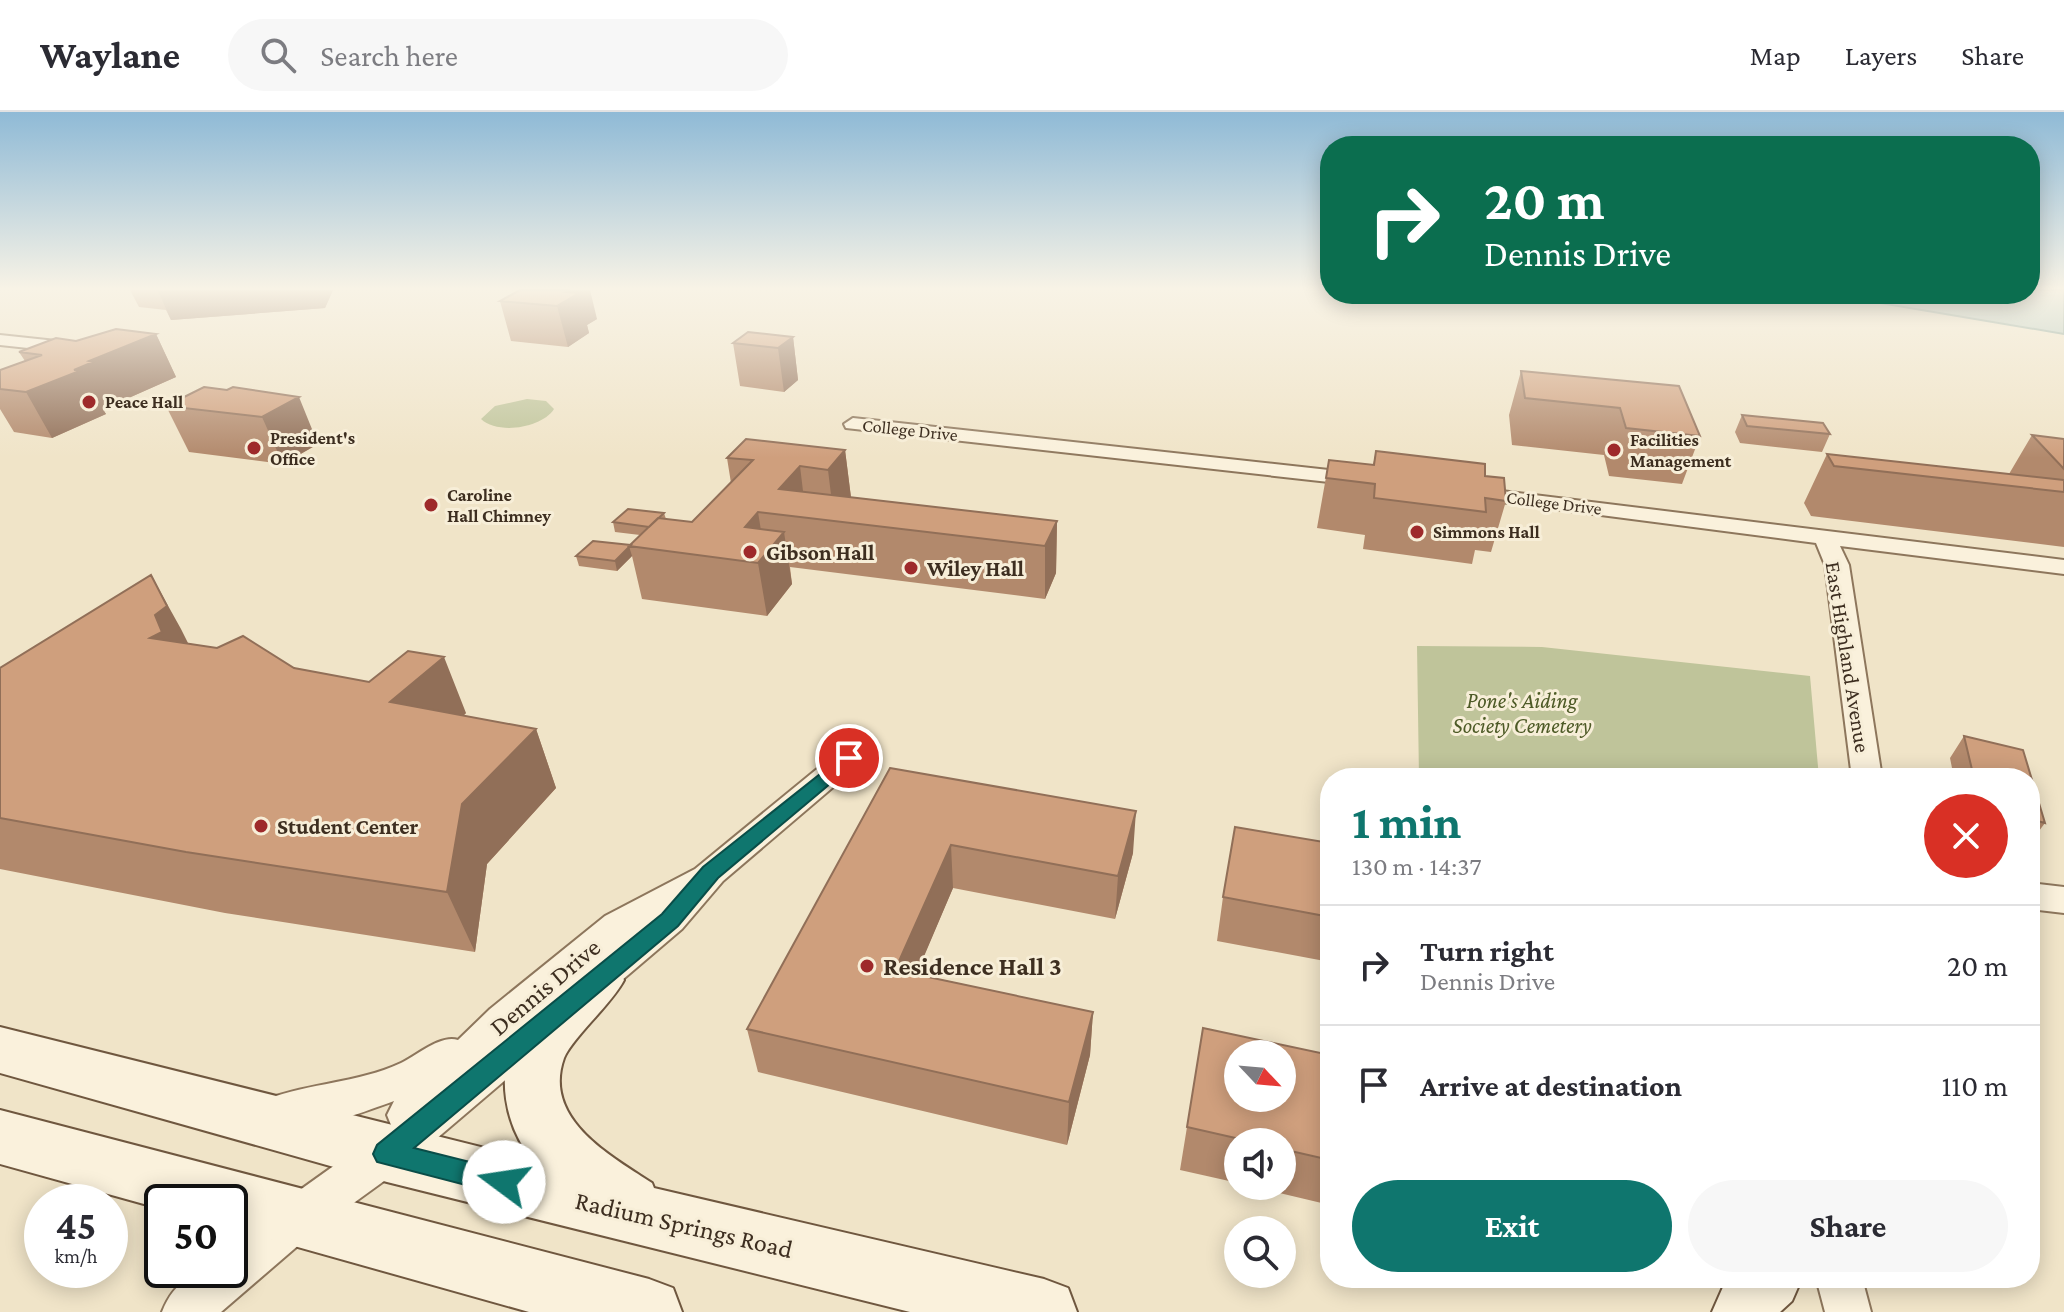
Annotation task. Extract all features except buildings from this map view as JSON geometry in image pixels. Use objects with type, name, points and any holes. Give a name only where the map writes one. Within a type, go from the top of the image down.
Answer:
[{"type":"main road","points":[[598,980],[538,1049],[532,1091],[545,1131],[579,1169],[650,1218]]},
{"type":"main road","name":"Radium Springs Road","points":[[0,1050],[379,1152],[1044,1312]]},
{"type":"main road","points":[[0,1137],[649,1312]]},
{"type":"main road","points":[[1745,1312],[1757,1288]]},
{"type":"street","points":[[53,346],[98,351]]},
{"type":"street","name":"College Drive","points":[[853,424],[1380,482]]},
{"type":"street","name":"College Drive","points":[[1450,490],[2064,567]]},
{"type":"street","name":"East Highland Avenue","points":[[1825,537],[1837,565],[1866,768]]},
{"type":"street","name":"Dennis Drive","points":[[185,1312],[379,1152],[670,920],[711,873],[849,758]]},
{"type":"street","name":"Dennis Drive","points":[[379,1152],[503,1020],[617,925],[711,873]]},
{"type":"street","points":[[2040,897],[2064,900]]},
{"type":"street","points":[[251,1117],[339,1102],[424,1073],[503,1020]]},
{"type":"street","points":[[1842,1288],[1848,1312]]},
{"type":"green space","points":[[527,399],[546,401],[554,409],[540,421],[519,427],[498,427],[481,419],[495,406]]},
{"type":"green space","name":"Pone's Aiding Society Cemetery","points":[[1417,646],[1542,647],[1810,676],[1818,768],[1419,768]]},
{"type":"place","name":"Peace Hall","points":[[89,402]]},
{"type":"place","name":"President's Office","points":[[254,448]]},
{"type":"place","name":"Facilities Management","points":[[1614,450]]},
{"type":"place","name":"Caroline Hall Chimney","points":[[431,505]]},
{"type":"place","name":"Simmons Hall","points":[[1417,532]]},
{"type":"place","name":"Gibson Hall","points":[[750,552]]},
{"type":"place","name":"Wiley Hall","points":[[911,568]]},
{"type":"place","name":"Student Center","points":[[261,826]]},
{"type":"place","name":"Residence Hall 3","points":[[867,966]]},
{"type":"route","points":[[504,1182],[387,1154],[670,920],[711,873],[849,758]]}]
